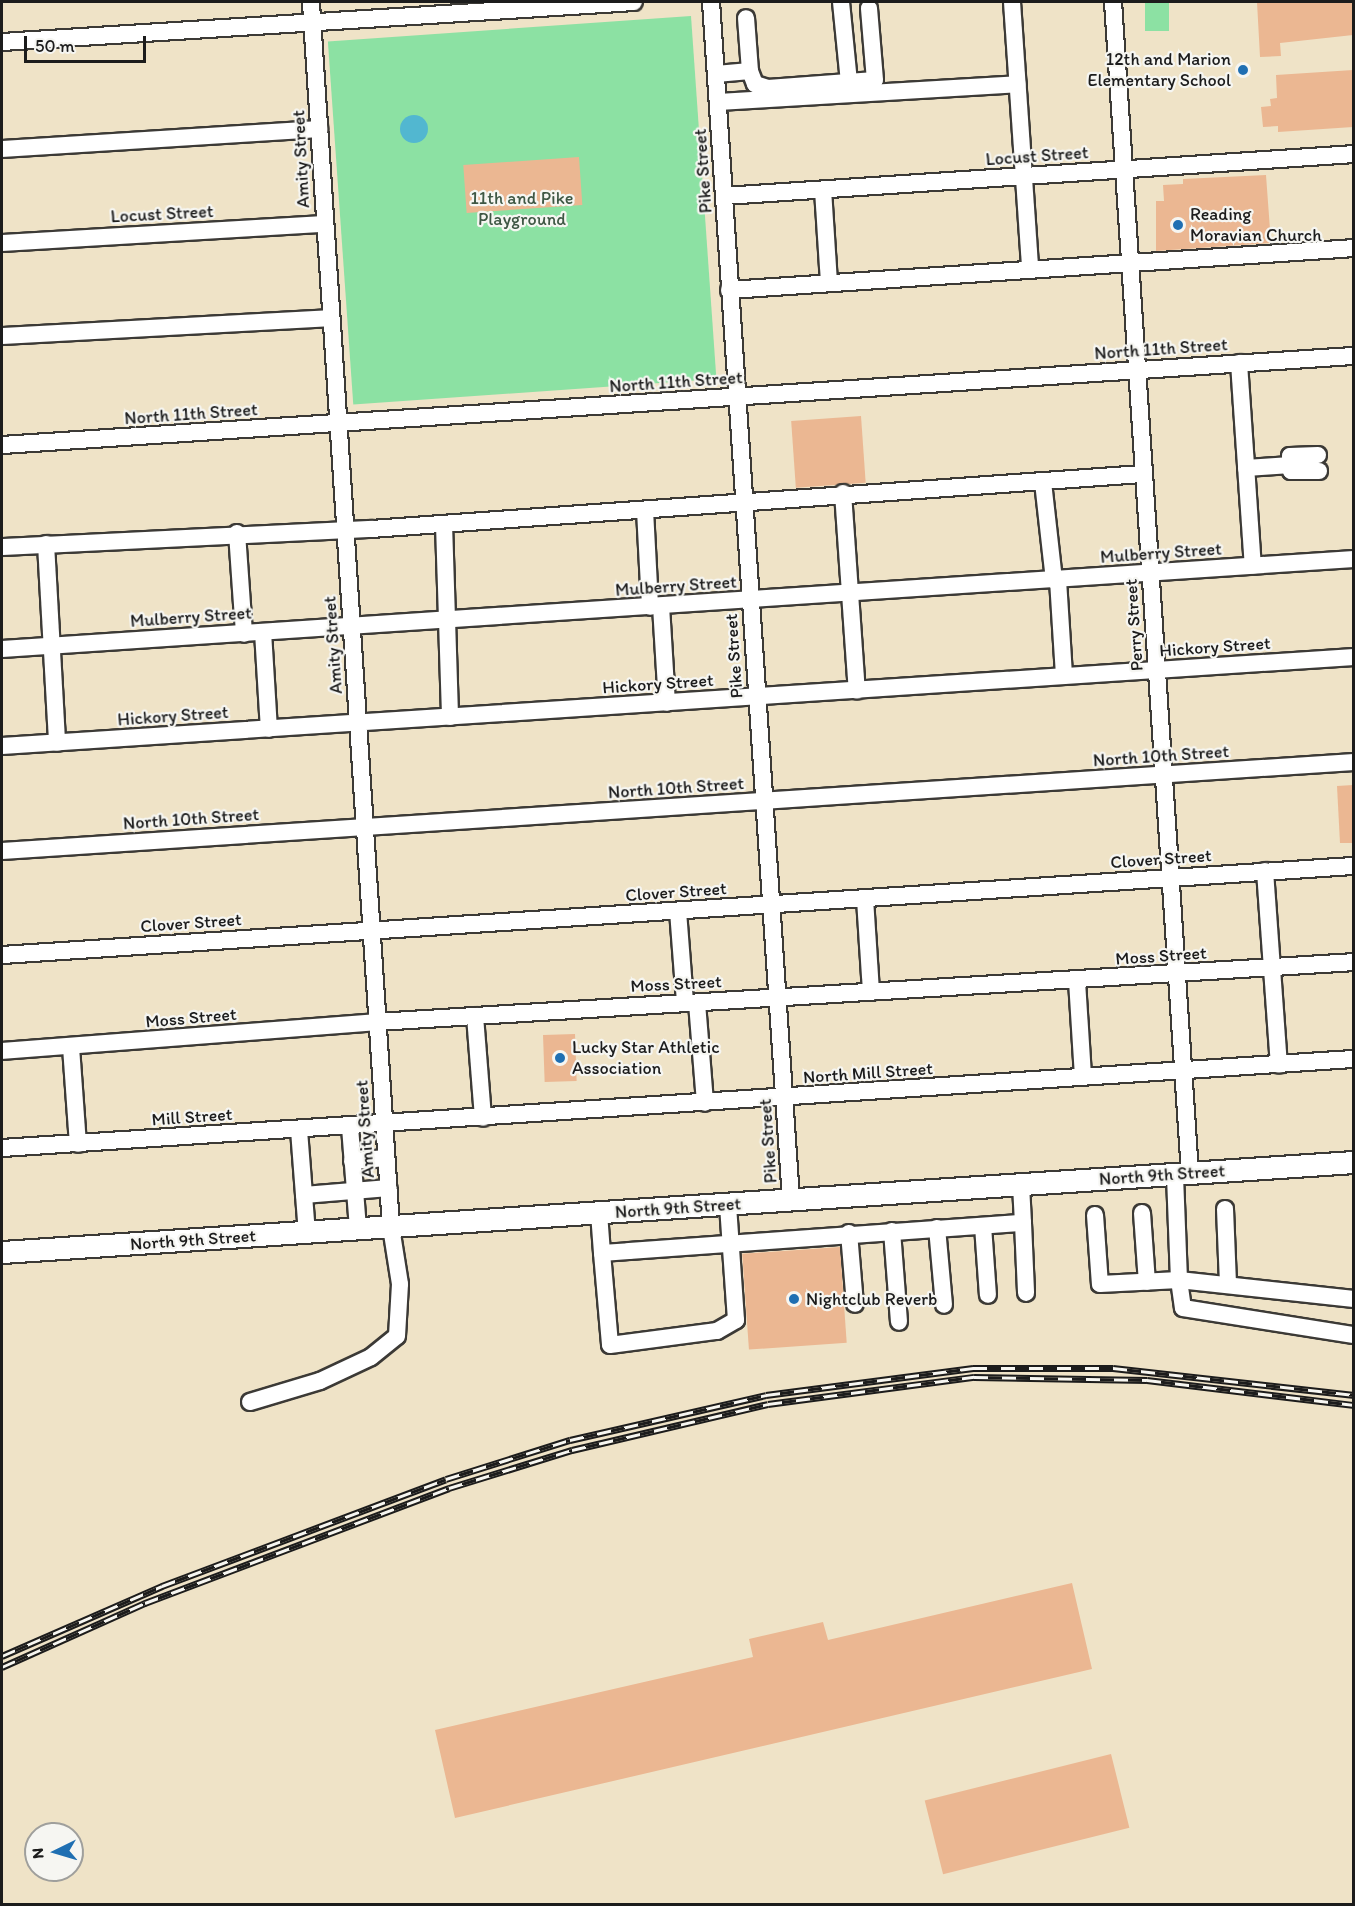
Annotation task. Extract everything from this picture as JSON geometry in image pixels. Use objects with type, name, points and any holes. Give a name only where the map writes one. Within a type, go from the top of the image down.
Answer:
[{"type":"main road","name":"North 9th Street","points":[[2,1252],[1353,1162]]},
{"type":"street","name":"Amity Street","points":[[250,1402],[320,1381],[371,1357],[397,1336],[400,1284],[391,1227],[388,1188],[311,2]]},
{"type":"street","points":[[2,42],[634,2]]},
{"type":"street","name":"Pike Street","points":[[711,2],[791,1201]]},
{"type":"street","points":[[841,2],[849,82]]},
{"type":"street","points":[[1012,2],[1030,269]]},
{"type":"street","name":"Perry Street","points":[[1113,2],[1183,1070],[1183,1174],[1179,1280],[1183,1308],[1353,1335]]},
{"type":"street","points":[[746,18],[750,71],[755,84],[768,88],[875,80],[869,8]]},
{"type":"street","points":[[716,74],[750,71]]},
{"type":"street","points":[[718,102],[1017,84]]},
{"type":"street","points":[[2,149],[319,129]]},
{"type":"street","name":"Locust Street","points":[[724,196],[1353,154]]},
{"type":"street","points":[[823,190],[829,283]]},
{"type":"street","name":"Locust Street","points":[[2,243],[324,224]]},
{"type":"street","points":[[729,290],[1353,248]]},
{"type":"street","points":[[2,336],[330,318]]},
{"type":"street","name":"North 11th Street","points":[[2,445],[1353,356]]},
{"type":"street","points":[[1239,363],[1253,566]]},
{"type":"street","points":[[1246,468],[1291,465],[1290,456],[1318,463]]},
{"type":"street","points":[[2,547],[344,527],[444,524],[1143,474]]},
{"type":"street","points":[[1043,482],[1056,580],[1065,676]]},
{"type":"street","points":[[843,494],[857,691]]},
{"type":"street","points":[[645,510],[667,703]]},
{"type":"street","points":[[444,524],[450,717]]},
{"type":"street","points":[[237,533],[244,634]]},
{"type":"street","points":[[46,544],[57,743]]},
{"type":"street","name":"Mulberry Street","points":[[2,649],[1353,559]]},
{"type":"street","points":[[263,632],[269,729]]},
{"type":"street","name":"Hickory Street","points":[[2,746],[1353,657]]},
{"type":"street","name":"North 10th Street","points":[[2,851],[1353,762]]},
{"type":"street","name":"Clover Street","points":[[2,955],[1353,866]]},
{"type":"street","points":[[1265,871],[1279,1064]]},
{"type":"street","points":[[865,898],[871,992]]},
{"type":"street","points":[[678,911],[705,1103]]},
{"type":"street","name":"Moss Street","points":[[2,1051],[377,1022],[1077,981],[1353,962]]},
{"type":"street","points":[[1077,981],[1083,1077]]},
{"type":"street","points":[[475,1016],[483,1118]]},
{"type":"street","points":[[71,1047],[78,1143]]},
{"type":"street","name":"North Mill Street","points":[[384,1124],[1353,1059]]},
{"type":"street","name":"Mill Street","points":[[2,1148],[384,1124]]},
{"type":"street","points":[[350,1126],[358,1229]]},
{"type":"street","points":[[299,1130],[307,1233]]},
{"type":"street","points":[[352,1161],[386,1158]]},
{"type":"street","points":[[1021,1185],[1026,1293]]},
{"type":"street","points":[[304,1195],[388,1188]]},
{"type":"street","points":[[599,1213],[610,1345],[717,1331],[736,1320],[728,1205]]},
{"type":"street","points":[[1225,1209],[1228,1284]]},
{"type":"street","points":[[1142,1213],[1147,1282]]},
{"type":"street","points":[[1095,1215],[1100,1284],[1179,1280],[1353,1299]]},
{"type":"street","points":[[603,1253],[849,1233],[1023,1223]]},
{"type":"street","points":[[983,1226],[987,1295]]},
{"type":"street","points":[[937,1228],[944,1305]]},
{"type":"street","points":[[892,1231],[899,1322]]},
{"type":"street","points":[[849,1233],[855,1304]]},
{"type":"green space","points":[[1145,2],[1169,2],[1169,31],[1145,31]]},
{"type":"green space","name":"11th and Pike Playground","points":[[691,16],[716,379],[353,405],[328,41]]},
{"type":"water","points":[[414,115],[424,119],[428,129],[424,139],[414,143],[404,139],[400,129],[404,119]]},
{"type":"building","points":[[1257,2],[1353,2],[1353,35],[1280,43],[1281,56],[1260,57]]},
{"type":"building","points":[[1353,70],[1353,127],[1278,132],[1278,126],[1263,127],[1261,107],[1271,106],[1270,99],[1277,98],[1276,75]]},
{"type":"building","points":[[579,157],[582,205],[467,213],[463,165]]},
{"type":"building","points":[[1266,175],[1271,243],[1156,251],[1156,201],[1164,201],[1163,185],[1183,184],[1183,179]]},
{"type":"building","points":[[861,416],[866,483],[796,488],[791,421]]},
{"type":"building","points":[[1353,785],[1353,843],[1340,843],[1337,786]]},
{"type":"building","name":"Lucky Star Athletic Association","points":[[575,1034],[577,1081],[545,1082],[543,1035]]},
{"type":"building","name":"Nightclub Reverb","points":[[840,1247],[847,1343],[749,1350],[742,1254]]},
{"type":"building","points":[[1072,1583],[1092,1669],[455,1818],[435,1730],[753,1657],[749,1639],[823,1622],[828,1640]]},
{"type":"building","points":[[1111,1754],[1129,1828],[943,1874],[925,1800]]},
{"type":"railway","points":[[2,1656],[162,1586],[446,1479],[570,1440],[766,1395],[973,1368],[1113,1368],[1354,1395]]},
{"type":"railway","points":[[2,1667],[145,1603],[449,1488],[572,1450],[768,1404],[974,1377],[1147,1380],[1354,1405]]},
{"type":"place","name":"12th and Marion Elementary School","points":[[1243,70]]},
{"type":"place","name":"Reading Moravian Church","points":[[1178,225]]},
{"type":"place","name":"Lucky Star Athletic Association","points":[[560,1058]]},
{"type":"place","name":"Nightclub Reverb","points":[[794,1299]]}]
